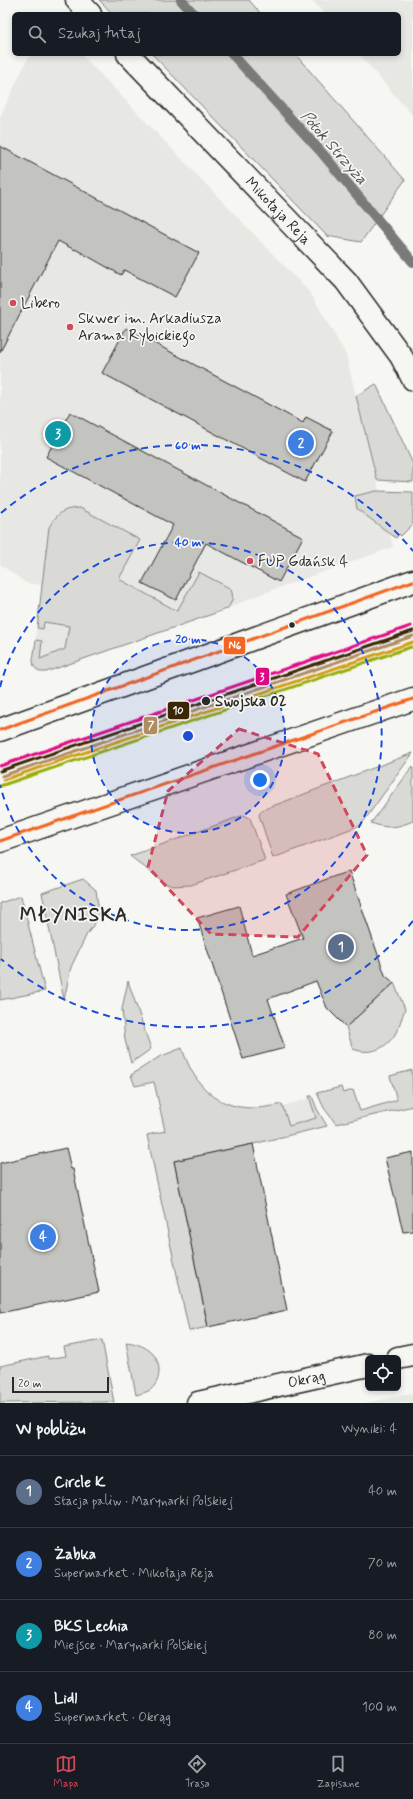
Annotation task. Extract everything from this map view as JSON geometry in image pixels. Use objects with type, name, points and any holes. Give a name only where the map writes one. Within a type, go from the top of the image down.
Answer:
[{"type":"main road","points":[[77,0],[88,12]]},
{"type":"main road","name":"Mikołaja Reja","points":[[130,56],[346,281],[401,356],[413,379]]},
{"type":"main road","points":[[0,730],[413,582]]},
{"type":"main road","points":[[0,841],[413,699]]},
{"type":"main road","points":[[401,1357],[413,1355]]},
{"type":"main road","name":"Okrąg","points":[[198,1403],[365,1366]]},
{"type":"highlighted area","points":[[239,729],[318,754],[367,855],[298,937],[211,934],[148,867],[168,791]]},
{"type":"shaded area","points":[[99,0],[249,0],[259,12],[111,12]]},
{"type":"shaded area","points":[[312,0],[413,0],[413,116],[361,56],[401,56],[401,12],[322,12]]},
{"type":"shaded area","points":[[30,56],[83,56],[311,294],[346,355],[393,547],[253,597],[227,609],[46,672],[40,672],[34,667],[33,660],[42,585],[26,583],[0,564],[0,117],[28,58]]},
{"type":"shaded area","points":[[154,56],[297,56],[405,180],[361,242],[327,236]]},
{"type":"shaded area","points":[[376,384],[413,464],[413,482],[377,480],[356,396]]},
{"type":"shaded area","points":[[376,491],[413,492],[413,524],[401,536],[399,534],[396,538],[357,509],[355,496]]},
{"type":"shaded area","points":[[80,508],[140,540],[119,579],[177,611],[199,572],[231,589],[231,602],[227,609],[46,672],[40,672],[34,667],[33,660],[36,640],[42,641],[40,659],[65,649],[69,626],[44,622],[43,629],[37,628],[49,527],[58,515],[65,510]]},
{"type":"shaded area","points":[[413,753],[361,825],[273,858],[259,815],[262,810]]},
{"type":"shaded area","points":[[413,766],[413,821],[392,827],[371,823]]},
{"type":"shaded area","points":[[244,815],[250,818],[265,860],[191,885],[172,886],[165,883],[130,856]]},
{"type":"shaded area","points":[[83,879],[96,890],[99,912],[95,923],[87,934],[71,967],[64,1000],[42,893]]},
{"type":"shaded area","points":[[21,896],[45,991],[0,1000],[0,903]]},
{"type":"shaded area","points":[[128,981],[151,1049],[131,1063],[125,1040],[122,1009]]},
{"type":"shaded area","points":[[394,983],[405,1009],[394,1036],[386,1045],[376,1050],[359,1051],[353,1049],[346,1027]]},
{"type":"shaded area","points":[[182,1048],[197,1080],[207,1091],[219,1100],[232,1105],[247,1108],[282,1104],[289,1126],[316,1118],[309,1096],[312,1096],[317,1109],[327,1126],[174,1161],[208,1327],[189,1331],[147,1135],[165,1131],[154,1082],[135,1086],[131,1075],[159,1057]]},
{"type":"shaded area","points":[[412,1070],[413,1106],[336,1124],[324,1108],[317,1093],[341,1087],[343,1093],[353,1090],[360,1111],[397,1100],[390,1076]]},
{"type":"shaded area","points":[[310,1098],[316,1118],[289,1126],[283,1106]]},
{"type":"shaded area","points":[[102,1340],[114,1402],[0,1403],[0,1366],[48,1356],[48,1359],[66,1356],[64,1347]]},
{"type":"shaded area","points":[[126,1342],[144,1347],[153,1354],[156,1359],[159,1371],[157,1382],[149,1391],[136,1395]]},
{"type":"shaded area","points":[[413,1393],[413,1403],[365,1403]]},
{"type":"building","points":[[0,146],[199,253],[175,297],[124,270],[121,275],[58,241],[0,352]]},
{"type":"building","points":[[126,328],[303,423],[306,417],[333,431],[305,482],[102,373]]},
{"type":"building","points":[[70,412],[303,537],[279,582],[206,543],[176,600],[142,583],[173,525],[46,457]]},
{"type":"building","points":[[349,871],[385,975],[394,983],[346,1027],[327,1008],[316,981],[268,999],[285,1048],[243,1059],[197,918],[239,906],[252,955],[303,938],[286,894]]},
{"type":"building","points":[[253,1144],[287,1310],[208,1327],[174,1161]]},
{"type":"building","points":[[66,1148],[71,1169],[73,1169],[99,1292],[0,1313],[0,1163]]},
{"type":"building","points":[[413,1152],[413,1231],[403,1232],[385,1158]]},
{"type":"waterway","name":"Potok Strzyża","points":[[181,0],[192,12]]},
{"type":"waterway","name":"Potok Strzyża","points":[[234,56],[322,153],[413,262]]},
{"type":"transit line","name":"N6","points":[[0,730],[413,581]]},
{"type":"transit line","name":"3","points":[[0,766],[411,626]]},
{"type":"transit line","name":"10","points":[[0,771],[413,631]]},
{"type":"transit line","name":"7","points":[[2,776],[413,636]]},
{"type":"transit line","points":[[3,780],[413,642]]},
{"type":"transit line","name":"2","points":[[0,786],[411,647]]},
{"type":"transit line","name":"N6","points":[[0,841],[413,699]]},
{"type":"place","name":"Libero","points":[[13,303]]},
{"type":"place","name":"Skwer im. Arkadiusza Arama Rybickiego","points":[[70,327]]},
{"type":"place","name":"BKS Lechia","points":[[58,434]]},
{"type":"place","name":"Żabka","points":[[301,443]]},
{"type":"place","name":"FUP Gdańsk 4","points":[[250,561]]},
{"type":"place","name":"Swojska 02","points":[[206,701]]},
{"type":"place","name":"Circle K","points":[[341,947]]},
{"type":"place","name":"Lidl","points":[[43,1237]]},
{"type":"district","name":"MŁYNISKA","points":[[74,914]]}]
